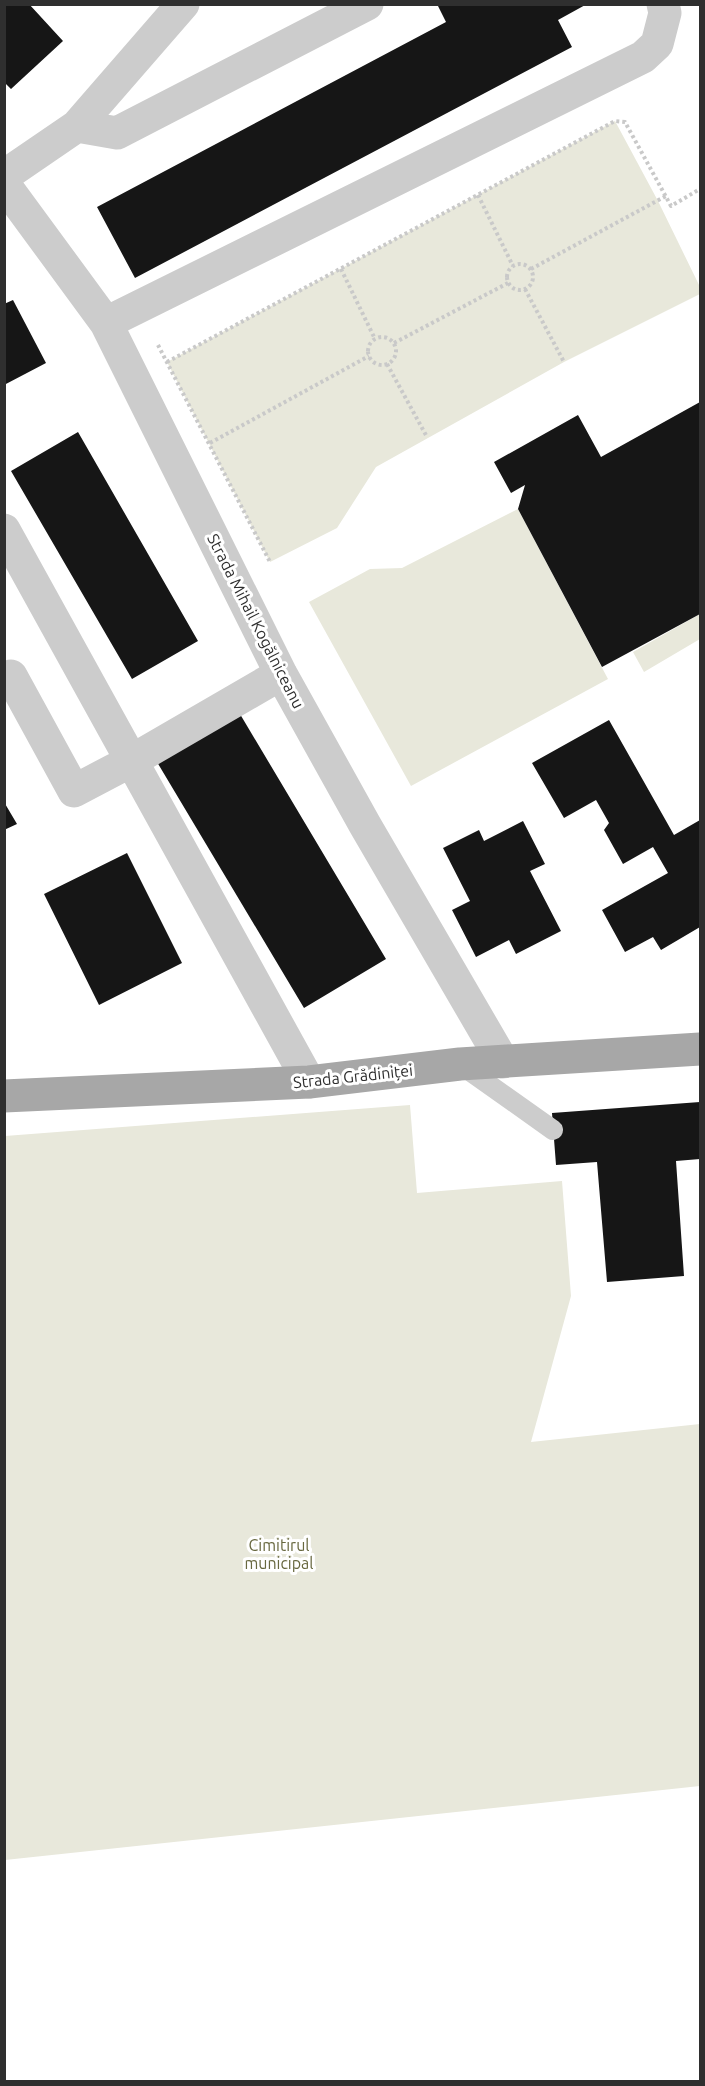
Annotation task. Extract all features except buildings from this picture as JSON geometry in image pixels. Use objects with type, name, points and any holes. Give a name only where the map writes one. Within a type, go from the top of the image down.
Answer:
[{"type":"main road","name":"Strada Grădiniței","points":[[4,1096],[309,1082],[460,1064],[700,1049]]},
{"type":"street","points":[[4,176],[77,126],[183,4]]},
{"type":"street","points":[[77,126],[117,133],[368,4]]},
{"type":"street","points":[[106,323],[643,57],[657,44],[665,13],[663,4]]},
{"type":"street","name":"Strada Mihail Kogălniceanu","points":[[4,184],[106,323],[282,674],[365,825],[503,1062]]},
{"type":"street","points":[[4,530],[309,1082]]},
{"type":"street","points":[[7,672],[74,791],[282,674]]},
{"type":"lane","points":[[460,1064],[553,1130]]},
{"type":"path","points":[[270,562],[167,362],[615,121],[625,122],[671,206],[700,189]]},
{"type":"path","points":[[478,195],[513,266]]},
{"type":"path","points":[[531,269],[666,196]]},
{"type":"path","points":[[508,283],[508,271],[513,266],[524,265],[531,269]]},
{"type":"path","points":[[341,269],[375,339]]},
{"type":"path","points":[[508,283],[517,290],[525,289],[533,281],[531,269]]},
{"type":"path","points":[[394,343],[508,283]]},
{"type":"path","points":[[525,289],[564,362]]},
{"type":"path","points":[[383,337],[394,343],[396,355],[387,364],[379,365],[371,361],[368,349],[375,339],[383,337]]},
{"type":"path","points":[[210,443],[369,356]]},
{"type":"path","points":[[387,364],[427,437]]},
{"type":"green space","points":[[615,121],[658,201],[700,287],[700,294],[564,362],[376,467],[337,528],[270,562],[167,362]]},
{"type":"green space","points":[[518,509],[608,679],[411,786],[309,602],[370,569],[402,568]]},
{"type":"green space","points":[[700,614],[700,639],[644,672],[633,652]]},
{"type":"green space","name":"Cimitirul municipal","points":[[410,1105],[417,1193],[562,1181],[571,1296],[531,1442],[700,1424],[700,1786],[5,1860],[5,1136]]}]
